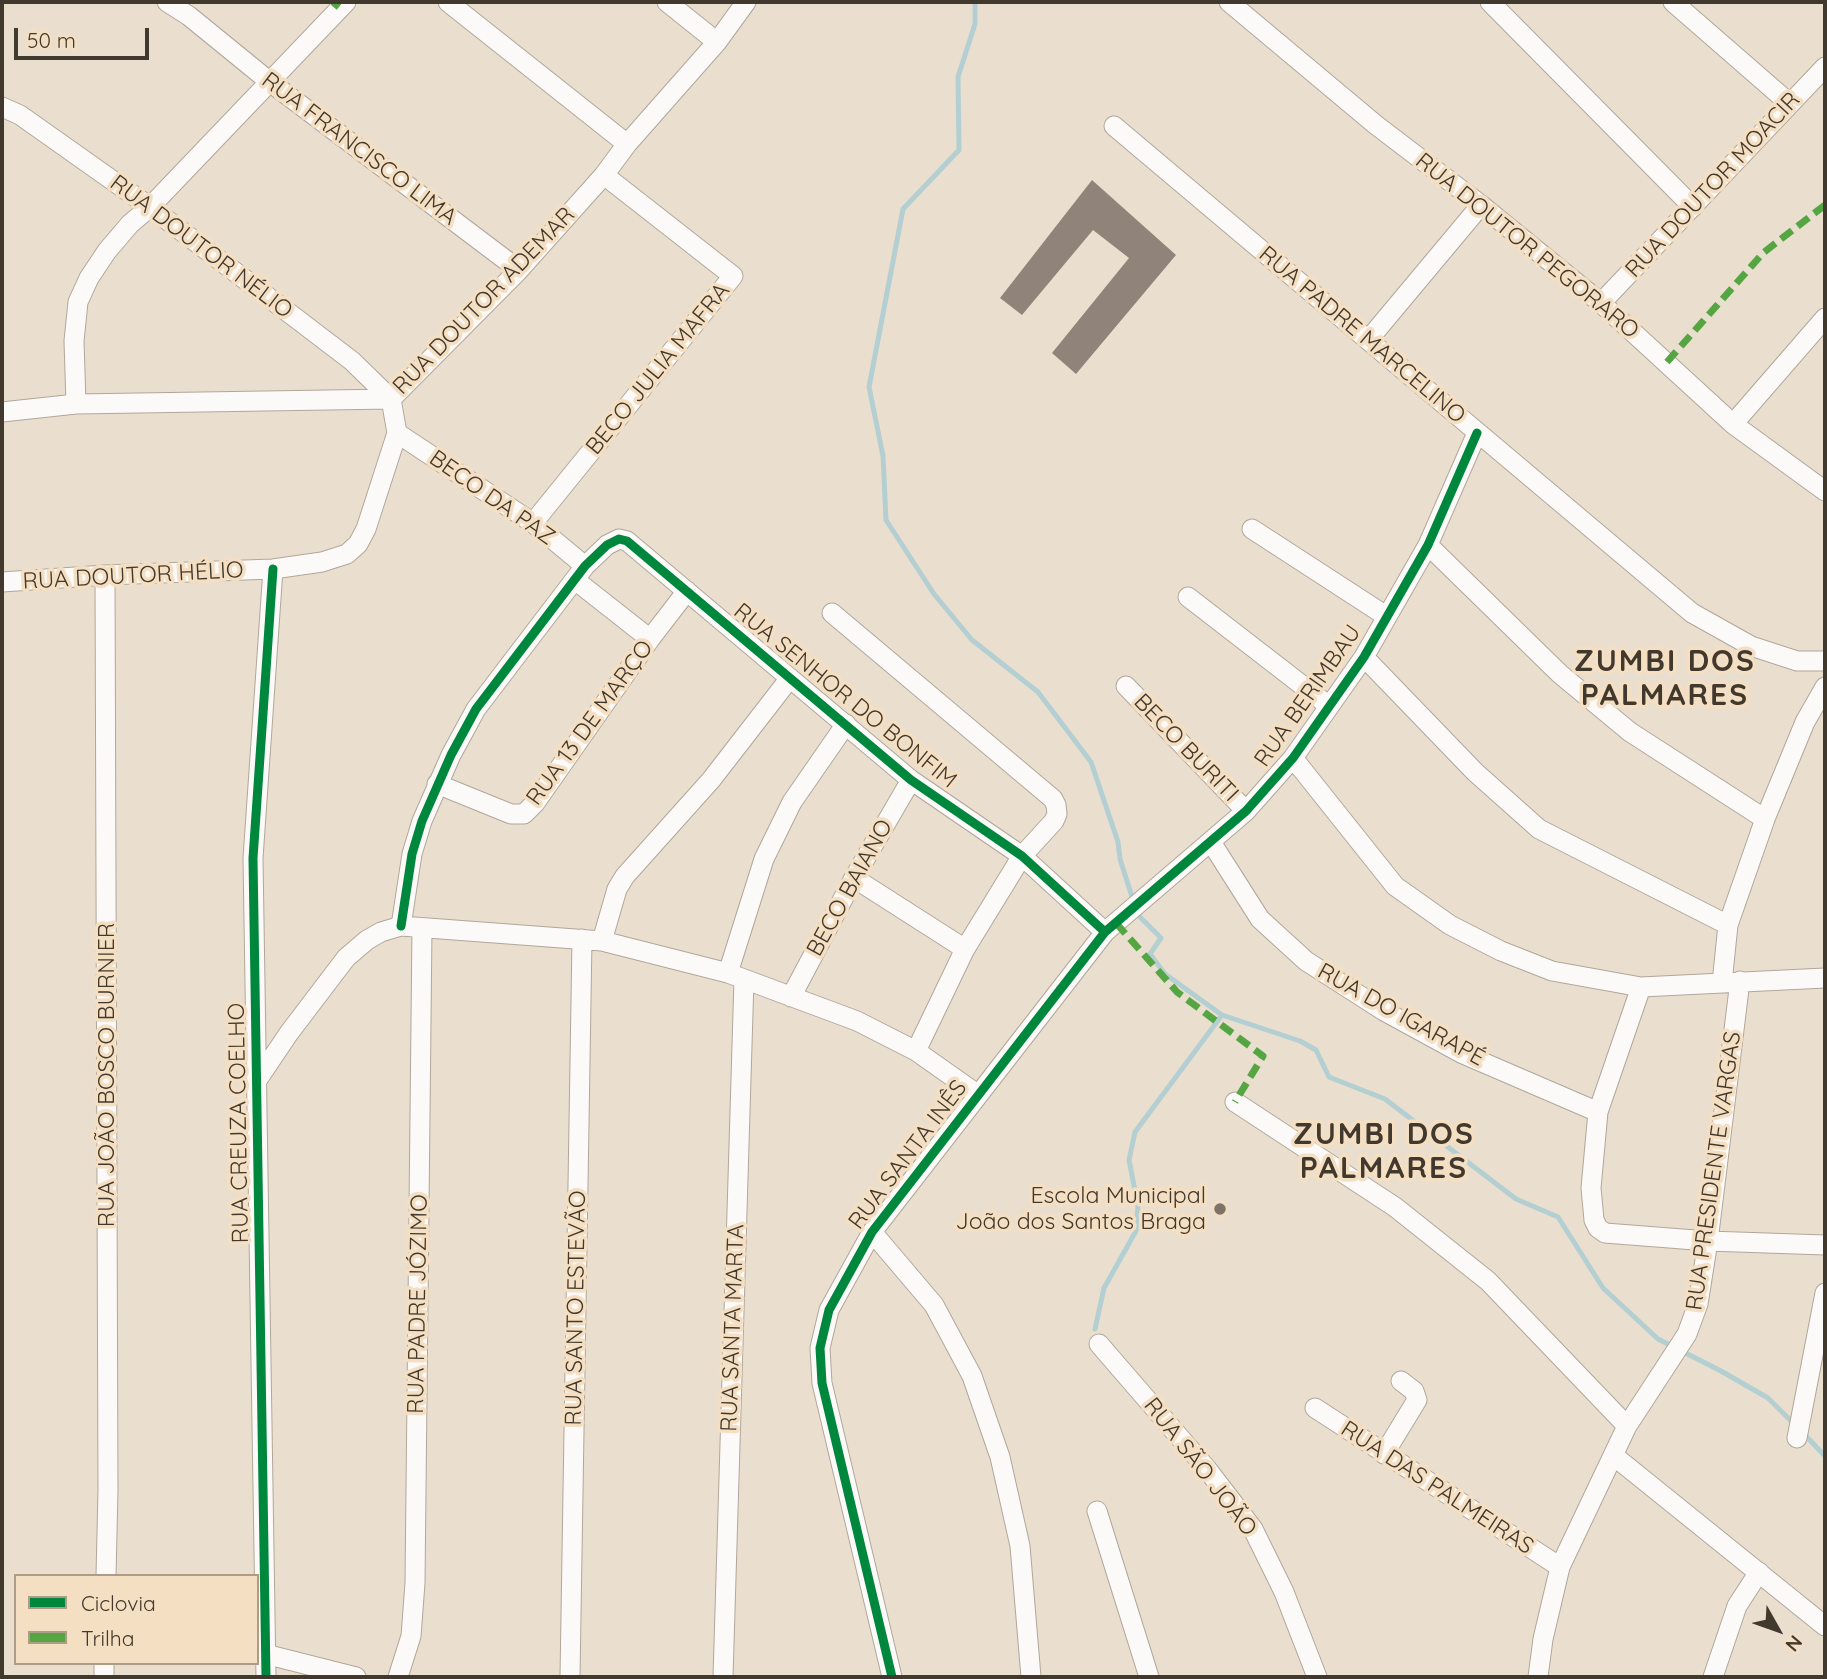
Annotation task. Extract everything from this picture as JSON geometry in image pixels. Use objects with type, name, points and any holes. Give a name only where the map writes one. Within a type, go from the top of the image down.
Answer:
[{"type":"street","name":"RUA FRANCISCO LIMA","points":[[167,2],[193,9],[270,82],[519,270]]},
{"type":"street","points":[[448,2],[627,144]]},
{"type":"street","points":[[667,2],[717,42]]},
{"type":"street","name":"RUA DOUTOR ADEMAR","points":[[2,412],[76,404],[391,399],[519,270],[604,175],[627,144],[717,42],[746,2]]},
{"type":"street","name":"RUA DOUTOR PEGORARO","points":[[1229,2],[1376,125],[1481,205],[1601,303],[1733,424],[1825,491]]},
{"type":"street","points":[[1490,2],[1693,207]]},
{"type":"street","points":[[1673,2],[1789,103]]},
{"type":"street","points":[[76,404],[74,341],[78,302],[89,278],[130,223],[150,207],[270,82],[339,4]]},
{"type":"street","name":"RUA DOUTOR MOACIR","points":[[1601,303],[1825,67]]},
{"type":"street","name":"RUA DOUTOR NÉLIO","points":[[2,107],[19,115],[150,207],[352,361],[391,399]]},
{"type":"street","name":"RUA PADRE MARCELINO","points":[[1114,126],[1692,612],[1751,646],[1797,661],[1825,661]]},
{"type":"street","name":"BECO JULIA MAFRA","points":[[533,523],[733,276],[604,175]]},
{"type":"street","points":[[1369,339],[1481,205]]},
{"type":"street","points":[[1733,424],[1825,318]]},
{"type":"street","name":"RUA DOUTOR HÉLIO","points":[[2,582],[273,569],[336,559],[347,554],[358,544],[366,529],[397,433],[391,399]]},
{"type":"street","name":"BECO DA PAZ","points":[[397,433],[533,523],[580,573],[650,639]]},
{"type":"street","name":"RUA BERIMBAU","points":[[1105,932],[1245,811],[1293,758],[1364,657],[1427,545],[1478,433]]},
{"type":"street","points":[[1252,529],[1386,616]]},
{"type":"street","name":"RUA SENHOR DO BONFIM","points":[[580,573],[615,540],[627,541],[911,780],[1022,856],[1105,932]]},
{"type":"street","points":[[1427,545],[1560,674],[1630,732],[1765,819]]},
{"type":"street","name":"RUA CREUZA COELHO","points":[[266,1677],[253,858],[273,569]]},
{"type":"street","points":[[401,926],[412,855],[422,821],[476,709],[580,573]]},
{"type":"street","name":"RUA JOÃO BOSCO BURNIER","points":[[105,575],[106,1574]]},
{"type":"street","name":"RUA 13 DE MARÇO","points":[[438,785],[511,814],[524,814],[535,803],[687,590]]},
{"type":"street","points":[[1188,597],[1329,706]]},
{"type":"street","points":[[832,614],[1054,799],[1057,814],[1054,821],[1022,856],[965,949],[916,1051]]},
{"type":"street","points":[[1364,657],[1475,772],[1539,829],[1728,925]]},
{"type":"street","name":"RUA SANTO ESTEVÃO","points":[[570,1677],[592,940],[625,876],[711,780],[790,678]]},
{"type":"street","name":"BECO BURITI","points":[[1126,685],[1245,811]]},
{"type":"street","name":"RUA PRESIDENTE VARGAS","points":[[1538,1677],[1543,1639],[1560,1567],[1627,1426],[1687,1334],[1698,1304],[1708,1241],[1731,982],[1728,925],[1765,819],[1805,722],[1825,687]]},
{"type":"street","name":"RUA SANTA MARTA","points":[[723,1677],[736,976],[764,859],[792,802],[846,724]]},
{"type":"street","points":[[1293,758],[1395,886],[1450,925],[1501,951],[1552,971],[1641,987],[1825,978]]},
{"type":"street","name":"BECO BAIANO","points":[[791,997],[854,878],[911,780]]},
{"type":"street","name":"RUA DO IGARAPÉ","points":[[1211,842],[1260,919],[1306,961],[1384,1011],[1461,1053],[1598,1112]]},
{"type":"street","points":[[854,878],[965,949]]},
{"type":"street","points":[[258,1079],[296,1022],[345,958],[374,936],[401,926],[592,940],[736,976],[857,1021],[916,1051],[976,1094]]},
{"type":"street","name":"RUA PADRE JÓZIMO","points":[[398,1677],[411,1636],[415,1583],[422,928]]},
{"type":"street","name":"RUA SANTA INÊS","points":[[892,1677],[822,1383],[820,1348],[829,1310],[872,1232],[976,1094],[1105,932]]},
{"type":"street","points":[[1641,987],[1598,1112],[1591,1188],[1594,1220],[1605,1233],[1708,1241],[1825,1245]]},
{"type":"street","points":[[1235,1102],[1395,1207],[1488,1281],[1627,1426]]},
{"type":"street","points":[[872,1232],[934,1305],[972,1376],[1000,1457],[1020,1546],[1031,1677]]},
{"type":"street","points":[[1797,1438],[1825,1293]]},
{"type":"street","name":"RUA SÃO JOÃO","points":[[1099,1343],[1207,1469],[1252,1529],[1284,1592],[1317,1677]]},
{"type":"street","points":[[1384,1454],[1417,1399],[1415,1391],[1401,1381]]},
{"type":"street","name":"RUA DAS PALMEIRAS","points":[[1315,1408],[1560,1567]]},
{"type":"street","points":[[1614,1456],[1825,1626]]},
{"type":"street","points":[[1097,1511],[1149,1677]]},
{"type":"street","points":[[1713,1677],[1737,1606],[1759,1573]]},
{"type":"street","points":[[265,1654],[356,1677]]},
{"type":"building","points":[[1092,180],[1176,255],[1076,374],[1052,353],[1129,258],[1093,230],[1022,315],[1000,298]]},
{"type":"waterway","points":[[975,2],[975,24],[958,77],[959,150],[903,209],[869,387],[883,456],[886,520],[934,594],[972,640],[1038,692],[1091,762],[1118,842],[1120,859],[1134,903]]},
{"type":"waterway","points":[[1136,913],[1161,938],[1150,954],[1165,974],[1222,1015],[1300,1041],[1316,1050],[1329,1077],[1385,1099],[1516,1199],[1558,1217],[1603,1288],[1658,1339],[1768,1398],[1794,1424]]},
{"type":"waterway","points":[[1095,1329],[1104,1288],[1136,1231],[1138,1206],[1129,1160],[1135,1132],[1222,1015]]},
{"type":"waterway","points":[[1803,1433],[1825,1456]]},
{"type":"marked path","points":[[333,2],[339,7]]},
{"type":"marked path","points":[[1667,362],[1763,253],[1825,205]]},
{"type":"marked path","points":[[1116,923],[1177,992],[1263,1056],[1235,1102]]},
{"type":"cycle path","points":[[892,1677],[822,1383],[820,1348],[829,1310],[872,1232],[1105,932],[1246,811],[1293,758],[1364,657],[1428,545],[1477,433]]},
{"type":"cycle path","points":[[401,926],[412,854],[422,821],[451,755],[476,709],[585,566],[607,545],[619,539],[627,541],[911,780],[1022,856],[1105,932]]},
{"type":"cycle path","points":[[266,1677],[253,858],[273,569]]},
{"type":"place","name":"Escola Municipal João dos Santos Braga","points":[[1220,1209]]},
{"type":"district","name":"ZUMBI DOS PALMARES","points":[[1665,679]]},
{"type":"district","name":"ZUMBI DOS PALMARES","points":[[1384,1152]]}]
